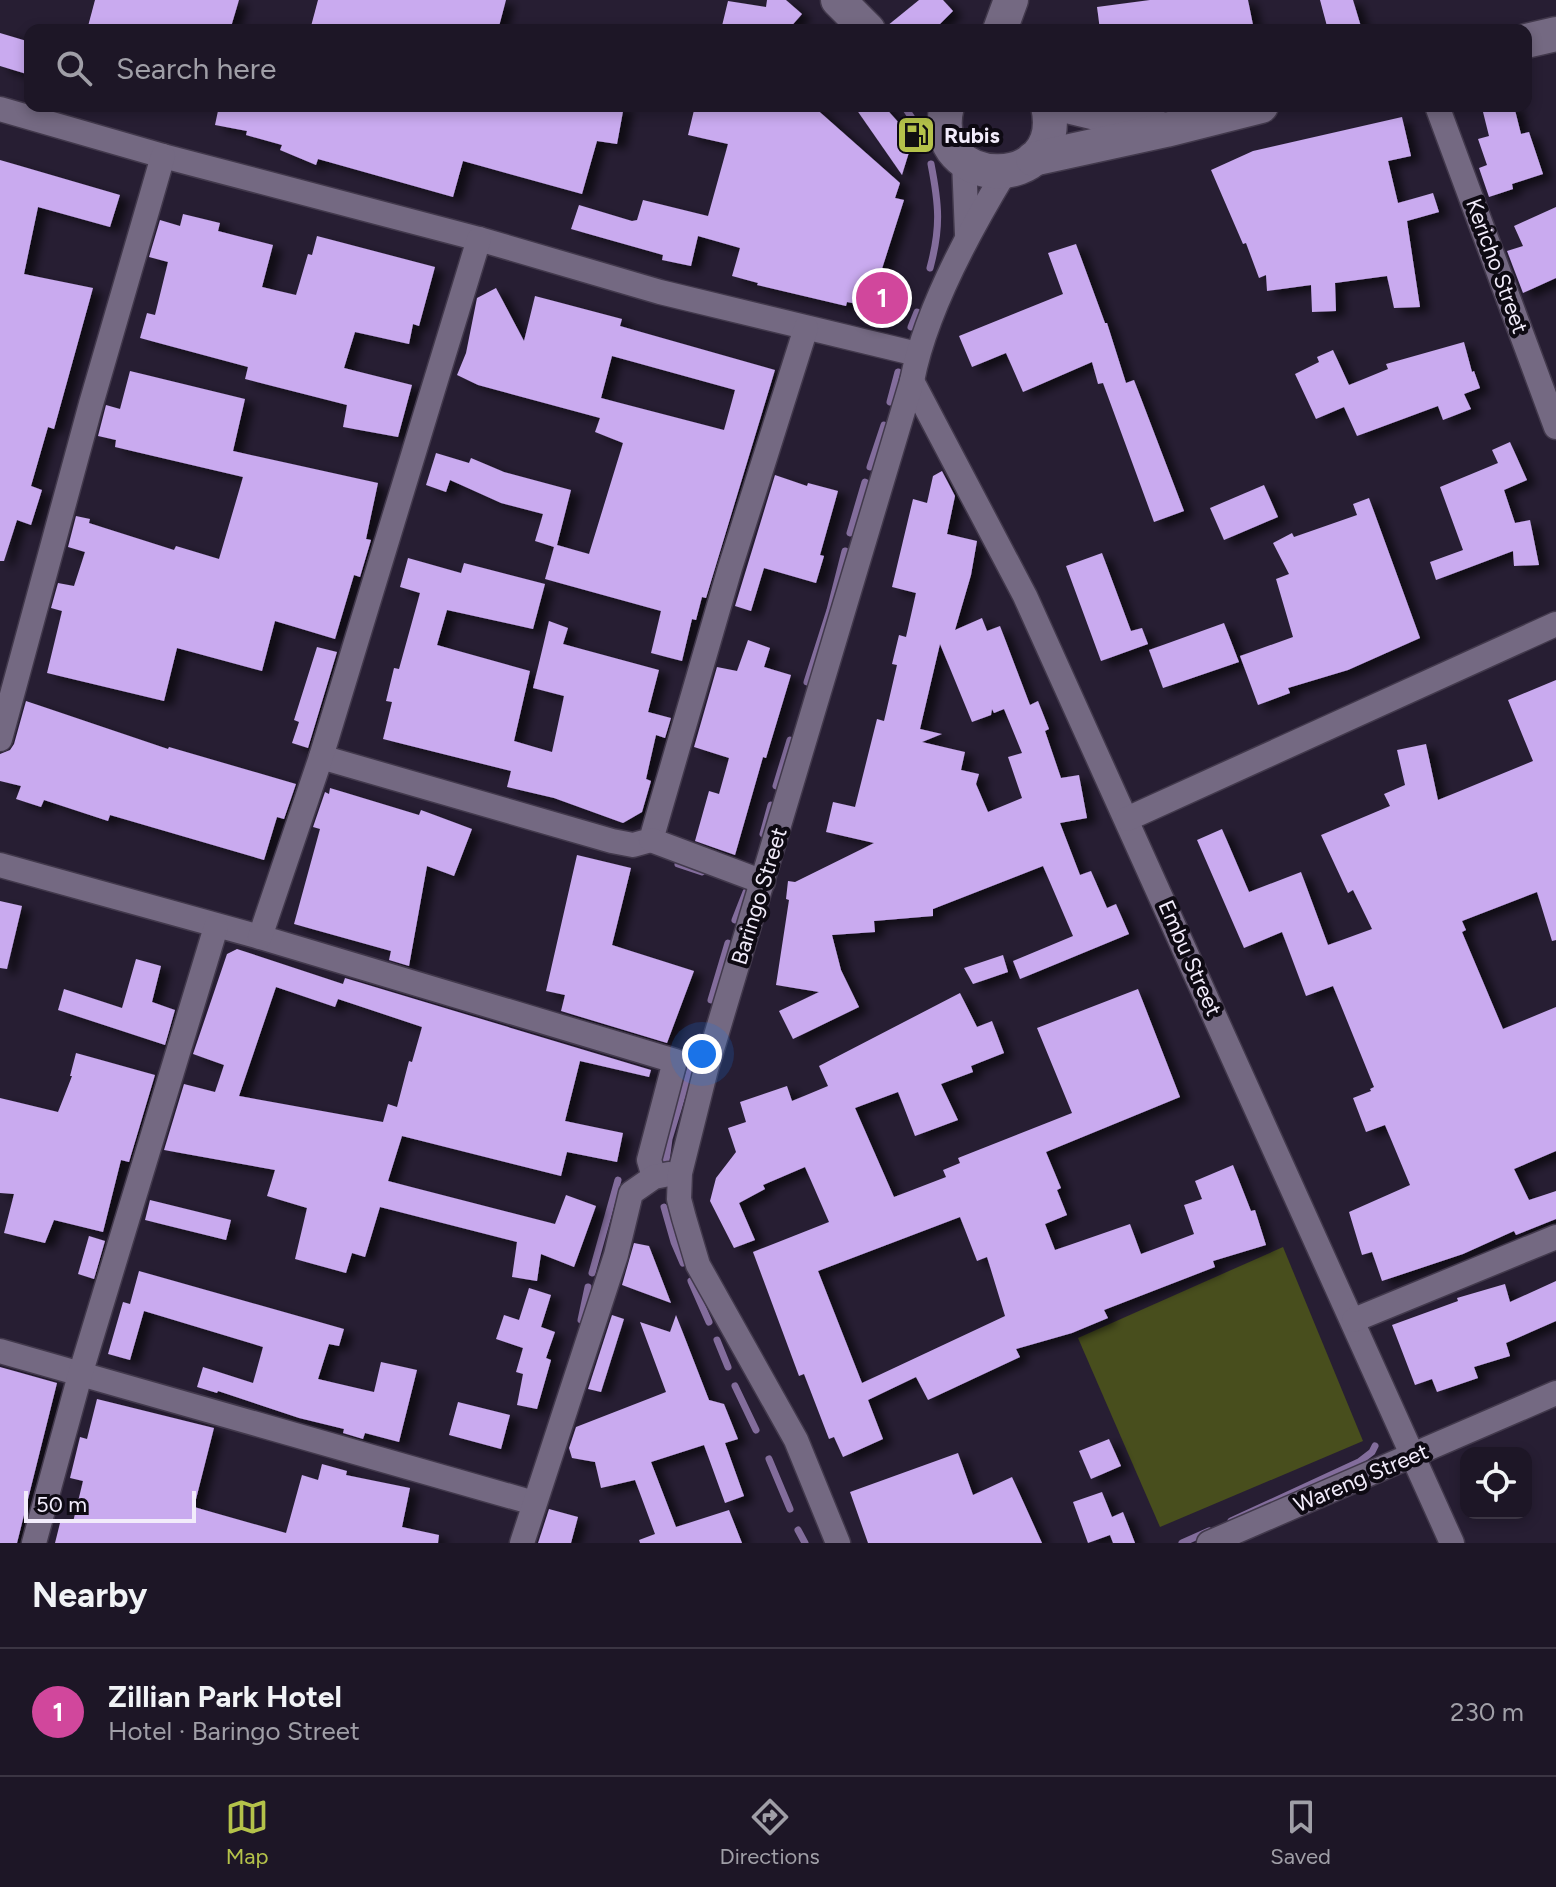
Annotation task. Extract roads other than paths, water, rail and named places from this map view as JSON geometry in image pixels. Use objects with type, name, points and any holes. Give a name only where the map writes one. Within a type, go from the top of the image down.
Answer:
[{"type":"street","points":[[838,0],[862,24]]},
{"type":"street","points":[[1002,24],[1011,0]]},
{"type":"street","points":[[1026,0],[1027,24]]},
{"type":"street","points":[[1532,40],[1556,34]]},
{"type":"street","points":[[0,109],[163,156],[479,239],[660,292],[917,354]]},
{"type":"street","points":[[944,112],[949,140],[964,161],[976,169],[1019,166],[1237,112]]},
{"type":"street","points":[[1019,166],[1043,146],[1049,132],[1048,112]]},
{"type":"street","points":[[1092,112],[1166,130]]},
{"type":"street","name":"Kericho Street","points":[[1439,112],[1556,427]]},
{"type":"street","points":[[0,739],[8,672],[163,156]]},
{"type":"street","name":"Baringo Street","points":[[964,161],[967,234]]},
{"type":"street","name":"Baringo Street","points":[[838,1543],[796,1440],[698,1265],[679,1199],[680,1173],[706,1069],[912,381],[917,354],[967,234],[1019,166]]},
{"type":"street","points":[[260,937],[321,757],[479,239]]},
{"type":"street","points":[[651,840],[730,568],[806,328]]},
{"type":"street","name":"Embu Street","points":[[912,381],[1025,596],[1452,1543]]},
{"type":"street","points":[[1127,819],[1556,624]]},
{"type":"street","points":[[321,757],[612,841],[633,845],[651,840],[763,882]]},
{"type":"street","points":[[0,865],[260,937],[675,1061],[649,1160],[654,1177]]},
{"type":"street","points":[[34,1543],[80,1375],[216,927]]},
{"type":"street","points":[[522,1543],[616,1255],[631,1193],[654,1177],[680,1173]]},
{"type":"street","points":[[1354,1320],[1556,1237]]},
{"type":"street","points":[[0,1351],[534,1503]]},
{"type":"street","name":"Wareng Street","points":[[1209,1543],[1556,1393]]},
{"type":"waterway","points":[[908,112],[923,135]]},
{"type":"waterway","points":[[930,268],[938,216],[931,164]]},
{"type":"waterway","points":[[911,327],[917,312]]},
{"type":"waterway","points":[[890,402],[898,372]]},
{"type":"waterway","points":[[870,467],[884,425]]},
{"type":"waterway","points":[[850,533],[865,482]]},
{"type":"waterway","points":[[807,682],[845,551]]},
{"type":"waterway","points":[[776,786],[790,740]]},
{"type":"waterway","points":[[763,834],[771,805]]},
{"type":"waterway","points":[[678,864],[702,872]]},
{"type":"waterway","points":[[735,920],[746,892]]},
{"type":"waterway","points":[[711,1000],[728,943]]},
{"type":"waterway","points":[[665,1169],[669,1139],[700,1037]]},
{"type":"waterway","points":[[592,1273],[618,1180]]},
{"type":"waterway","points":[[664,1207],[683,1263]]},
{"type":"waterway","points":[[691,1281],[709,1322]]},
{"type":"waterway","points":[[581,1320],[588,1287]]},
{"type":"waterway","points":[[717,1340],[728,1367]]},
{"type":"waterway","points":[[735,1386],[756,1430]]},
{"type":"waterway","points":[[1231,1521],[1359,1462],[1375,1446]]},
{"type":"waterway","points":[[769,1459],[790,1509]]},
{"type":"waterway","points":[[798,1530],[805,1543]]},
{"type":"waterway","points":[[1182,1543],[1209,1531]]},
{"type":"place","name":"Rubis","points":[[916,135]]},
{"type":"place","name":"Zillian Park Hotel","points":[[882,298]]}]
